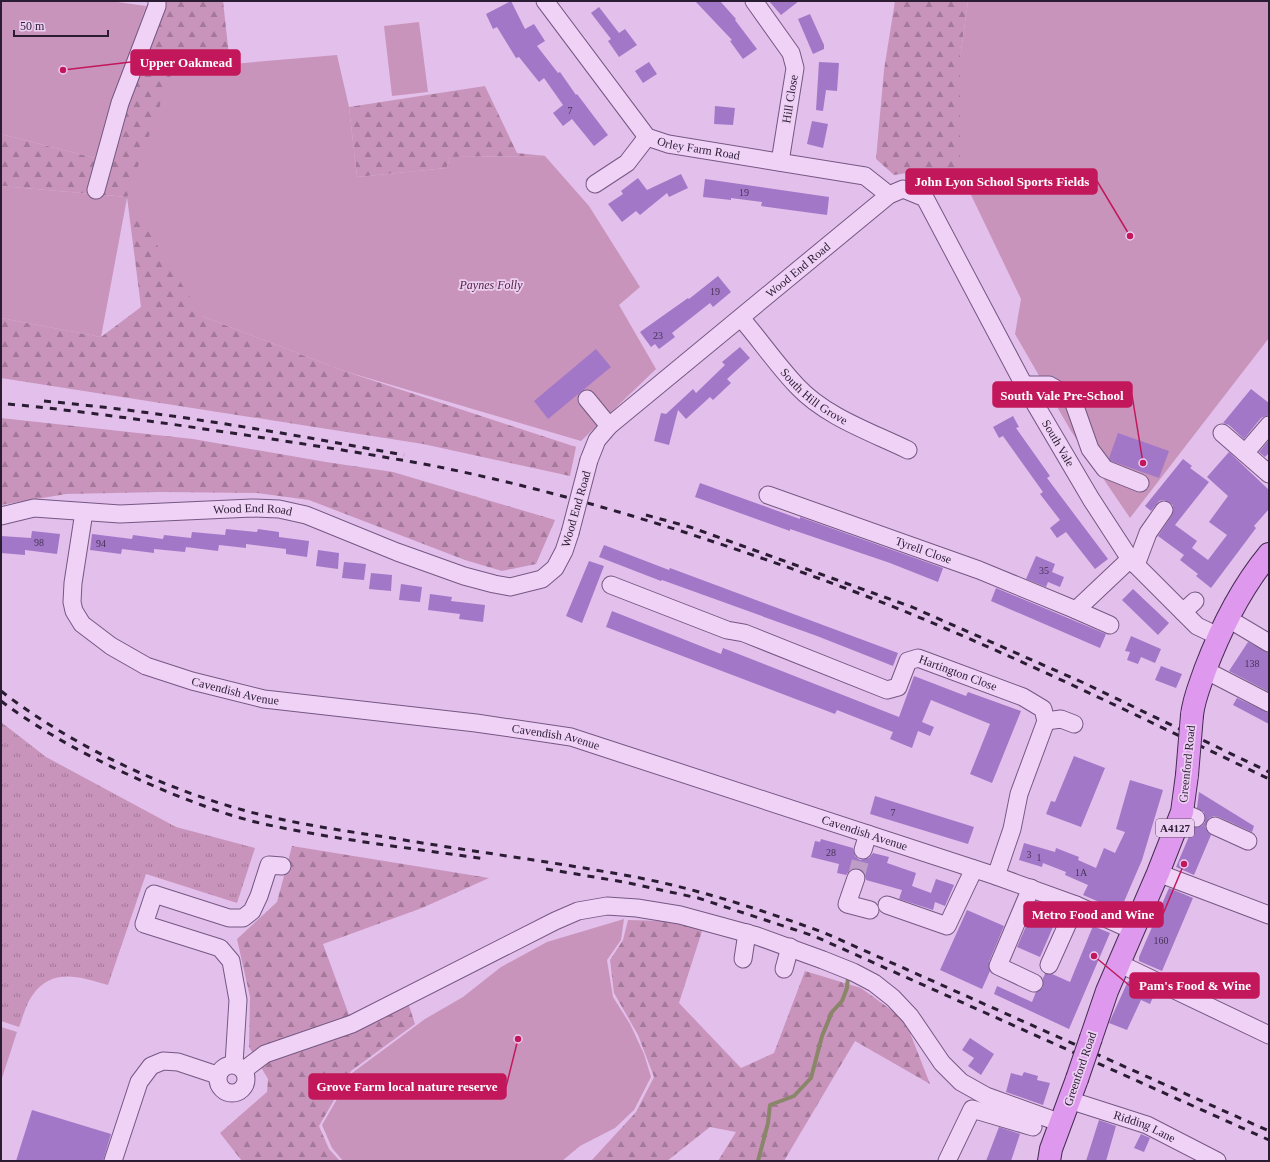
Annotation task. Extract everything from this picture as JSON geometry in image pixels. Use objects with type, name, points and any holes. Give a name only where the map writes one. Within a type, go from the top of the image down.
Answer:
[{"type":"main road","name":"Greenford Road","points":[[1049,1161],[1051,1149],[1077,1079],[1103,1000],[1132,930],[1158,873],[1189,815],[1187,775],[1192,714],[1198,687],[1223,627],[1245,586],[1269,554]]},
{"type":"street","points":[[96,190],[120,103],[158,6],[157,1]]},
{"type":"street","name":"Orley Farm Road","points":[[545,1],[631,118],[647,137],[668,144],[865,176],[889,195]]},
{"type":"street","name":"Hill Close","points":[[754,1],[791,53],[795,68],[780,162]]},
{"type":"street","points":[[594,184],[627,163],[647,137]]},
{"type":"street","name":"Wood End Road","points":[[1,516],[34,508],[120,514],[252,508],[278,509],[306,515],[397,552],[464,576],[494,584],[510,587],[542,579],[555,568],[564,551],[589,460],[597,440],[610,426],[889,195],[903,189],[925,198]]},
{"type":"street","name":"South Vale","points":[[925,198],[1024,385],[1091,499],[1133,562],[1189,607],[1197,626],[1223,627],[1269,643]]},
{"type":"street","name":"South Hill Grove","points":[[741,318],[798,387],[820,405],[908,450]]},
{"type":"street","points":[[1024,385],[1049,385],[1072,398],[1090,449],[1105,469],[1140,483]]},
{"type":"street","points":[[587,399],[610,426]]},
{"type":"street","points":[[1245,453],[1269,425]]},
{"type":"street","points":[[1222,434],[1268,471]]},
{"type":"street","name":"Tyrell Close","points":[[768,495],[979,570],[1110,625]]},
{"type":"street","points":[[1076,610],[1133,562],[1148,533],[1164,510]]},
{"type":"street","name":"Cavendish Avenue","points":[[84,512],[72,583],[72,602],[74,611],[82,624],[111,646],[146,666],[192,681],[264,699],[476,723],[571,737],[1031,888],[1076,905],[1132,930]]},
{"type":"street","name":"Hartington Close","points":[[611,585],[727,630],[744,632],[887,690],[898,687],[908,661],[918,658],[1023,697],[1042,709],[1046,721]]},
{"type":"street","points":[[1205,670],[1269,703]]},
{"type":"street","points":[[996,876],[1012,829],[1018,794],[1046,721],[1061,719],[1074,724]]},
{"type":"street","points":[[1215,826],[1248,841]]},
{"type":"street","points":[[863,850],[868,834]]},
{"type":"street","points":[[282,866],[269,865],[259,896],[252,911],[243,918],[229,918],[154,894],[144,924],[220,948],[231,961],[238,1000],[239,1067],[247,1080],[242,1089],[232,1094],[222,1090],[217,1082],[217,1075],[223,1067],[239,1067],[265,1054],[352,1024],[578,911],[607,906],[637,908],[680,915],[747,933],[853,972],[874,983],[893,998],[910,1016],[942,1063],[960,1082],[986,1096],[1061,1124]]},
{"type":"street","points":[[887,905],[947,926],[974,869]]},
{"type":"street","points":[[1158,873],[1269,915]]},
{"type":"street","points":[[856,878],[847,904],[870,910]]},
{"type":"street","points":[[1031,888],[998,966],[1034,983]]},
{"type":"street","points":[[1049,966],[1076,905]]},
{"type":"street","points":[[743,959],[747,933]]},
{"type":"street","points":[[784,970],[790,948]]},
{"type":"street","points":[[1118,963],[1269,1035]]},
{"type":"street","points":[[113,1161],[139,1082],[151,1066],[163,1061],[178,1062],[217,1075]]},
{"type":"street","name":"Ridding Lane","points":[[1069,1100],[1147,1125],[1217,1161]]},
{"type":"street","points":[[947,1161],[972,1109],[1033,1127]]},
{"type":"green space","points":[[1,1],[110,1],[146,6],[95,158],[1,134]]},
{"type":"green space","points":[[153,1],[223,1],[230,65],[173,69],[202,316],[344,371],[576,447],[570,476],[423,444],[1,378],[1,318],[101,337],[141,307],[127,197],[1,186],[1,134],[95,158],[146,6]]},
{"type":"green space","points":[[895,1],[968,1],[960,58],[960,172],[920,171],[894,175],[876,159],[884,70]]},
{"type":"green space","points":[[968,1],[1269,1],[1269,338],[1130,518],[1071,431],[1015,334],[1021,299],[960,172],[960,58]]},
{"type":"green space","points":[[419,22],[428,92],[392,96],[384,26]]},
{"type":"green space","name":"Paynes Folly","points":[[337,55],[349,107],[357,177],[447,168],[450,157],[545,156],[589,206],[640,287],[619,305],[656,369],[581,441],[344,371],[202,316],[127,198],[101,337],[1,318],[1,186],[127,197],[173,69]]},
{"type":"green space","points":[[485,86],[517,153],[545,156],[450,157],[447,168],[357,177],[349,107]]},
{"type":"green space","points":[[1,418],[193,439],[393,472],[555,520],[536,564],[502,571],[465,560],[309,500],[257,493],[161,492],[66,494],[1,505]]},
{"type":"green space","points":[[1,722],[46,757],[176,827],[255,848],[237,903],[146,874],[108,985],[76,977],[57,978],[48,981],[40,987],[30,999],[19,1027],[1,1021]]},
{"type":"green space","points":[[292,846],[489,878],[422,908],[323,944],[349,1015],[405,993],[415,1024],[351,1071],[319,1126],[329,1149],[340,1161],[242,1161],[220,1133],[267,1092],[268,1079],[249,1047],[250,997],[237,939],[277,902]]},
{"type":"green space","points":[[624,919],[621,940],[607,960],[613,997],[630,1024],[644,1054],[651,1077],[634,1110],[615,1128],[580,1146],[562,1161],[343,1161],[332,1148],[322,1125],[352,1073],[425,1019],[463,997],[501,967],[547,942]]},
{"type":"green space","points":[[628,920],[665,921],[703,928],[679,1003],[741,1068],[774,1053],[805,971],[861,988],[905,1020],[930,1084],[855,1041],[784,1161],[718,1161],[736,1132],[710,1127],[667,1161],[591,1161],[636,1112],[654,1077],[638,1035],[614,993],[610,960],[623,940]]},
{"type":"green space","points":[[1,1027],[17,1032],[1,1081]]},
{"type":"building","points":[[511,1],[525,29],[534,24],[545,41],[537,46],[558,73],[560,72],[576,95],[577,94],[608,135],[594,146],[572,119],[563,126],[553,113],[563,105],[544,78],[539,82],[519,57],[516,58],[497,27],[493,29],[486,14]]},
{"type":"building","points":[[695,1],[720,1],[736,19],[735,20],[757,49],[743,59],[730,41],[732,40]]},
{"type":"building","points":[[769,1],[799,1],[781,15]]},
{"type":"building","points":[[599,7],[619,33],[625,29],[637,45],[619,57],[608,41],[611,39],[591,13]]},
{"type":"building","points":[[810,14],[824,45],[824,49],[813,54],[798,19]]},
{"type":"building","points":[[649,62],[657,74],[643,83],[635,71]]},
{"type":"building","points":[[819,62],[839,63],[837,91],[826,90],[823,111],[816,110]]},
{"type":"building","points":[[715,106],[735,108],[733,125],[714,124]]},
{"type":"building","points":[[812,121],[828,124],[823,148],[807,144]]},
{"type":"building","points":[[681,174],[688,188],[669,197],[667,193],[640,215],[636,211],[622,222],[608,204],[623,194],[621,191],[638,178],[647,190]]},
{"type":"building","points":[[705,179],[829,197],[827,215],[761,206],[762,202],[731,198],[731,200],[703,197]]},
{"type":"building","points":[[718,276],[731,292],[713,307],[710,303],[672,333],[675,337],[659,349],[655,344],[651,347],[640,332],[688,298],[689,299]]},
{"type":"building","points":[[740,347],[750,358],[727,379],[731,383],[713,400],[710,397],[686,419],[678,410],[669,445],[654,441],[661,413],[666,414],[693,389],[696,393],[725,365],[722,362]]},
{"type":"building","points":[[596,349],[611,367],[548,419],[534,401]]},
{"type":"building","points":[[1251,389],[1269,403],[1269,415],[1261,418],[1244,439],[1229,425],[1223,423]]},
{"type":"building","points":[[1013,416],[1019,427],[1016,428],[1050,476],[1047,478],[1108,559],[1095,569],[1066,532],[1057,538],[1050,528],[1060,520],[1040,494],[1043,492],[1003,436],[999,438],[993,427]]},
{"type":"building","points":[[1118,433],[1169,451],[1159,478],[1111,461],[1109,458]]},
{"type":"building","points":[[1269,440],[1269,453],[1265,457],[1259,452]]},
{"type":"building","points":[[1229,452],[1269,490],[1269,509],[1254,526],[1256,528],[1211,588],[1196,576],[1198,574],[1180,560],[1184,555],[1158,536],[1172,515],[1173,505],[1164,500],[1159,501],[1151,511],[1145,506],[1183,459],[1192,466],[1190,468],[1209,482],[1175,525],[1197,541],[1192,548],[1208,560],[1227,535],[1209,522],[1228,496],[1207,477]]},
{"type":"building","points":[[700,483],[943,568],[938,582],[890,563],[790,529],[790,531],[695,497]]},
{"type":"building","points":[[226,529],[257,532],[258,529],[279,532],[279,537],[309,541],[307,557],[286,554],[286,549],[246,544],[246,548],[219,545],[218,551],[186,547],[185,552],[154,549],[154,553],[122,549],[121,554],[90,550],[92,534],[132,539],[133,535],[163,539],[164,535],[191,538],[192,532],[225,535]]},
{"type":"building","points":[[32,531],[60,534],[57,554],[25,550],[25,555],[1,553],[1,536],[31,538]]},
{"type":"building","points":[[604,545],[898,653],[893,666],[817,636],[662,580],[661,581],[599,557]]},
{"type":"building","points":[[318,550],[339,553],[338,569],[316,566]]},
{"type":"building","points":[[1036,556],[1055,564],[1052,572],[1064,577],[1060,587],[1048,582],[1046,587],[1026,579]]},
{"type":"building","points":[[589,561],[604,566],[582,623],[566,616]]},
{"type":"building","points":[[344,562],[366,564],[364,580],[342,578]]},
{"type":"building","points":[[371,573],[392,575],[391,591],[369,589]]},
{"type":"building","points":[[401,584],[422,587],[420,602],[399,600]]},
{"type":"building","points":[[996,588],[1106,634],[1100,648],[991,601]]},
{"type":"building","points":[[1133,589],[1169,623],[1158,635],[1122,600]]},
{"type":"building","points":[[430,594],[452,597],[451,601],[485,605],[483,622],[459,619],[460,614],[428,610]]},
{"type":"building","points":[[612,611],[721,654],[723,648],[899,717],[914,676],[966,696],[968,692],[1021,711],[992,783],[970,774],[990,724],[931,700],[922,722],[934,727],[930,736],[918,731],[912,748],[890,739],[893,732],[837,710],[835,714],[606,627]]},
{"type":"building","points":[[1131,636],[1161,649],[1155,663],[1141,657],[1138,664],[1127,660],[1130,652],[1125,651]]},
{"type":"building","points":[[1248,642],[1269,653],[1269,692],[1229,671]]},
{"type":"building","points":[[1161,666],[1182,674],[1176,688],[1155,680]]},
{"type":"building","points":[[1237,698],[1269,713],[1269,724],[1233,705]]},
{"type":"building","points":[[1074,756],[1105,768],[1081,827],[1046,814],[1051,801],[1055,802]]},
{"type":"building","points":[[1130,780],[1163,790],[1142,860],[1120,911],[1083,895],[1088,885],[1065,875],[1066,872],[1043,863],[1042,867],[1019,860],[1024,843],[1055,852],[1056,848],[1079,857],[1078,860],[1096,868],[1104,848],[1115,853],[1125,832],[1116,829]]},
{"type":"building","points":[[1199,792],[1254,826],[1252,832],[1219,817],[1214,816],[1209,818],[1205,827],[1211,835],[1194,875],[1176,867],[1193,827],[1202,826],[1205,822],[1204,812],[1197,808]]},
{"type":"building","points":[[875,796],[974,827],[968,844],[870,814]]},
{"type":"building","points":[[821,839],[853,848],[855,856],[860,860],[869,858],[873,853],[889,857],[887,863],[916,873],[912,886],[931,893],[936,879],[954,885],[945,906],[935,902],[933,910],[899,899],[902,890],[866,880],[864,872],[859,868],[850,870],[846,875],[837,873],[839,864],[811,857],[815,841],[820,842]]},
{"type":"building","points":[[1169,888],[1193,898],[1162,971],[1139,961],[1139,957]]},
{"type":"building","points":[[967,910],[1004,926],[989,962],[990,971],[982,989],[940,970]]},
{"type":"building","points":[[1030,917],[1053,927],[1040,957],[1017,947]]},
{"type":"building","points":[[1093,926],[1110,933],[1069,1029],[994,994],[997,986],[1032,1002],[1036,992],[1043,987],[1043,978],[1045,974],[1052,974],[1070,982]]},
{"type":"building","points":[[1128,981],[1155,993],[1150,1004],[1141,1000],[1127,1030],[1109,1023]]},
{"type":"building","points":[[970,1038],[994,1054],[981,1075],[968,1066],[974,1058],[962,1050]]},
{"type":"building","points":[[1024,1072],[1038,1076],[1037,1080],[1050,1083],[1043,1105],[1006,1092],[1011,1073],[1022,1076]]},
{"type":"building","points":[[32,1110],[111,1134],[103,1161],[16,1161]]},
{"type":"building","points":[[1099,1120],[1116,1126],[1106,1161],[1086,1161]]},
{"type":"building","points":[[999,1127],[1020,1134],[1011,1161],[986,1161]]},
{"type":"building","points":[[1141,1134],[1150,1138],[1144,1152],[1134,1148]]},
{"type":"waterway","points":[[758,1161],[768,1123],[770,1105],[794,1096],[811,1078],[822,1036],[832,1012],[842,1001],[847,988],[848,977]]},
{"type":"tunnel","points":[[856,878],[863,850]]},
{"type":"railway","points":[[44,401],[180,417],[404,455]]},
{"type":"railway","points":[[8,404],[92,413],[176,425],[306,444],[429,465],[559,495],[623,513],[786,567],[917,616],[1070,684],[1269,779]]},
{"type":"railway","points":[[646,515],[690,527],[912,607],[1084,683],[1269,772]]},
{"type":"railway","points":[[1,691],[58,730],[120,764],[185,791],[250,812],[321,827],[566,865],[650,880],[701,892],[825,933],[1269,1131]]},
{"type":"railway","points":[[1,701],[62,741],[126,774],[170,793],[228,814],[264,824],[319,835],[485,859]]},
{"type":"railway","points":[[546,869],[624,882],[698,898],[814,936],[1269,1140]]},
{"type":"place","name":"Upper Oakmead","points":[[63,70]]},
{"type":"place","name":"John Lyon School Sports Fields","points":[[1130,236]]},
{"type":"place","name":"South Vale Pre-School","points":[[1143,463]]},
{"type":"place","name":"Metro Food and Wine","points":[[1184,864]]},
{"type":"place","name":"Pam's Food & Wine","points":[[1094,956]]},
{"type":"place","name":"Grove Farm local nature reserve","points":[[518,1039]]}]
